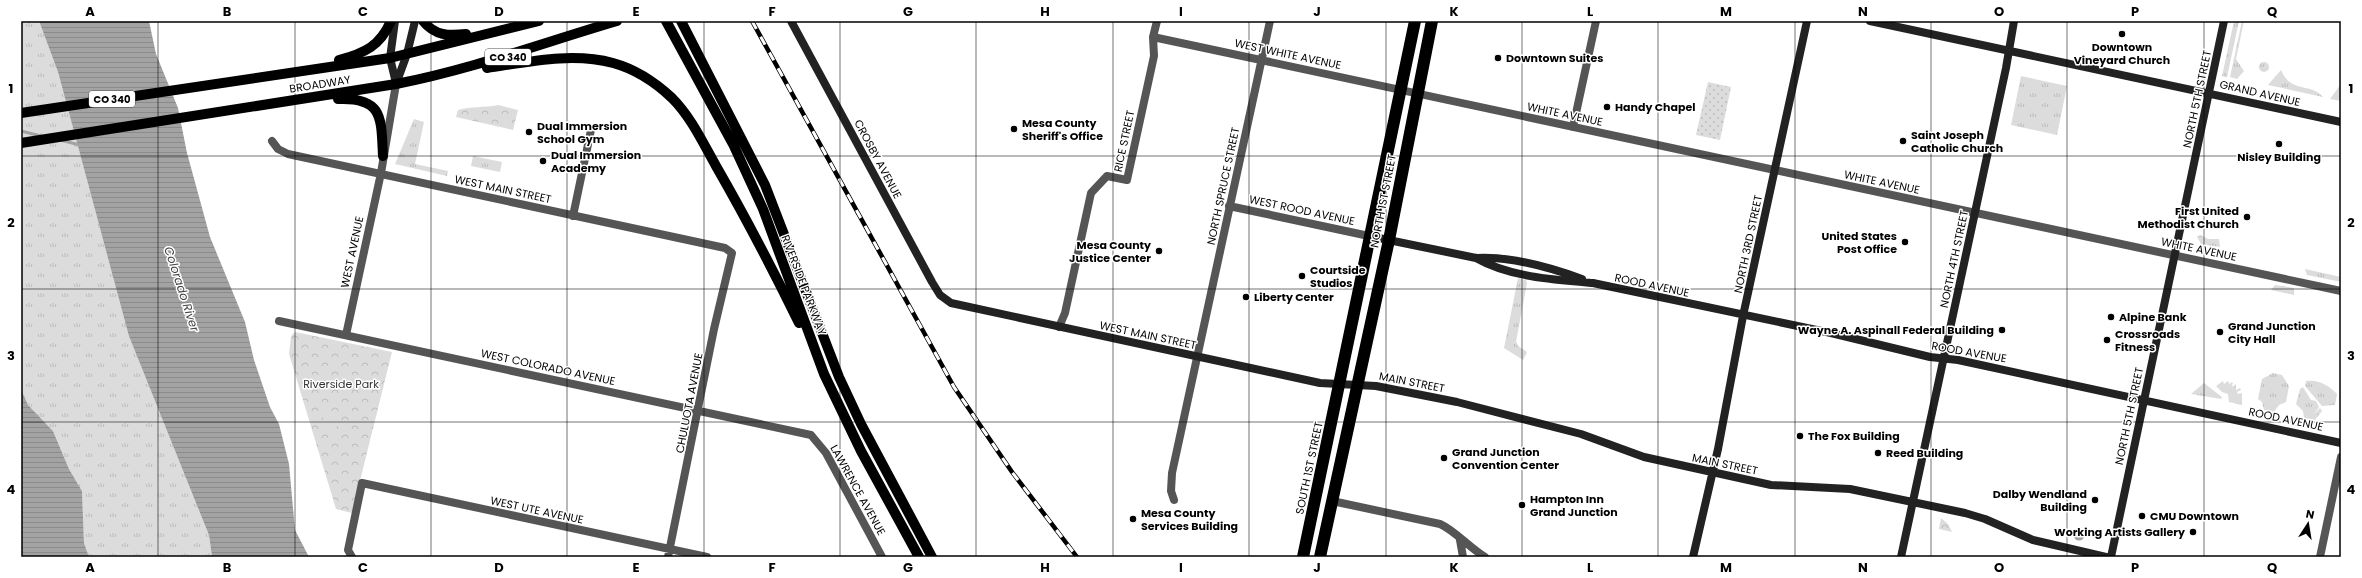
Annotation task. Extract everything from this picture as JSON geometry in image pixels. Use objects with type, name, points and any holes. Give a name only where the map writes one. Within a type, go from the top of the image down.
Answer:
[{"type":"highway","name":"NORTH 1ST STREET","points":[[1340,384],[1369,236],[1415,21]]},
{"type":"highway","name":"NORTH 1ST STREET","points":[[1358,385],[1432,21]]},
{"type":"highway","name":"SOUTH 1ST STREET","points":[[1303,557],[1340,384]]},
{"type":"highway","points":[[1320,557],[1358,385]]},
{"type":"main road","points":[[290,72],[347,58],[370,48],[382,39],[391,21]]},
{"type":"main road","points":[[423,21],[432,30],[446,35],[506,30]]},
{"type":"main road","name":"BROADWAY","points":[[21,113],[390,58],[539,21]]},
{"type":"main road","name":"BROADWAY","points":[[21,143],[288,102],[441,75],[503,58],[617,21]]},
{"type":"main road","name":"RIVERSIDE PARKWAY","points":[[666,21],[733,144],[763,209],[824,374],[861,451],[919,557]]},
{"type":"main road","name":"RIVERSIDE PARKWAY","points":[[681,21],[766,185],[852,404],[876,454],[932,557]]},
{"type":"main road","points":[[441,75],[544,60],[583,58],[613,63],[629,69],[657,85],[672,98],[691,123],[734,197],[762,248],[824,374]]},
{"type":"main road","points":[[288,102],[340,99],[368,102],[377,110],[379,116],[383,156]]},
{"type":"street","points":[[395,21],[390,58],[396,84]]},
{"type":"street","points":[[396,84],[407,54],[415,21]]},
{"type":"street","name":"CROSBY AVENUE","points":[[791,21],[932,282],[940,295],[952,303]]},
{"type":"street","name":"RICE STREET","points":[[1060,327],[1065,313],[1091,193],[1107,176],[1127,180],[1154,56],[1154,37],[1157,21]]},
{"type":"street","name":"NORTH SPRUCE STREET","points":[[1174,500],[1171,490],[1172,473],[1270,21]]},
{"type":"street","points":[[1573,127],[1596,21]]},
{"type":"street","name":"NORTH 3RD STREET","points":[[1693,557],[1713,473],[1744,316],[1806,21]]},
{"type":"street","name":"GRAND AVENUE","points":[[1870,21],[2341,122]]},
{"type":"street","name":"NORTH 4TH STREET","points":[[1901,557],[2006,68],[2014,21]]},
{"type":"street","name":"NORTH 5TH STREET","points":[[2111,557],[2224,21]]},
{"type":"street","name":"WEST WHITE AVENUE","points":[[1154,37],[1418,94]]},
{"type":"street","name":"WEST AVENUE","points":[[346,335],[380,173],[396,84]]},
{"type":"street","name":"WHITE AVENUE","points":[[1418,94],[2341,291]]},
{"type":"street","points":[[572,216],[591,130]]},
{"type":"street","name":"WEST MAIN STREET","points":[[272,141],[278,149],[288,154],[725,248],[732,253]]},
{"type":"street","name":"WEST ROOD AVENUE","points":[[1229,206],[1369,236]]},
{"type":"street","name":"ROOD AVENUE","points":[[1369,236],[1476,258],[1491,267],[1560,280],[1592,283],[2341,443]]},
{"type":"street","name":"CHULUOTA AVENUE","points":[[669,553],[699,411],[714,328],[732,253]]},
{"type":"street","name":"WEST MAIN STREET","points":[[952,303],[1320,383],[1340,384]]},
{"type":"street","name":"WEST COLORADO AVENUE","points":[[279,321],[811,435]]},
{"type":"street","name":"MAIN STREET","points":[[1340,384],[1376,386],[1482,408],[1592,438],[1644,457],[1771,485],[1837,487],[1913,501],[1985,519],[2033,540],[2106,557]]},
{"type":"street","name":"LAWRENCE AVENUE","points":[[811,435],[826,453],[882,557]]},
{"type":"street","points":[[2320,557],[2341,457]]},
{"type":"street","name":"WEST UTE AVENUE","points":[[352,557],[348,550],[362,483],[669,553],[707,557]]},
{"type":"street","points":[[1332,502],[1435,523],[1448,528],[1460,540],[1485,557]]},
{"type":"street","points":[[1460,540],[1463,557]]},
{"type":"street","points":[[1472,557],[1485,557]]},
{"type":"green space","points":[[21,21],[39,21],[58,72],[104,242],[209,535],[212,557],[89,557],[84,543],[82,491],[69,469],[53,431],[28,405],[21,389]]},
{"type":"green space","points":[[2234,21],[2239,21],[2227,77],[2222,76]]},
{"type":"green space","points":[[2242,21],[2244,21],[2236,59],[2244,71],[2237,79],[2230,77]]},
{"type":"green space","points":[[2264,62],[2269,67],[2264,72],[2259,67]]},
{"type":"green space","points":[[2281,70],[2290,82],[2312,90],[2323,97],[2268,85]]},
{"type":"green space","points":[[2021,76],[2067,86],[2057,135],[2011,125]]},
{"type":"green space","points":[[1708,82],[1731,87],[1720,140],[1696,135]]},
{"type":"green space","points":[[2341,84],[2341,101],[2330,99]]},
{"type":"green space","points":[[498,105],[518,110],[513,130],[456,117],[458,110]]},
{"type":"green space","points":[[414,119],[424,122],[415,164],[448,171],[447,176],[395,164]]},
{"type":"green space","points":[[473,156],[502,162],[500,172],[471,166]]},
{"type":"green space","points":[[2200,235],[2208,239],[2219,239],[2220,247],[2201,244],[2197,237]]},
{"type":"green space","points":[[2305,269],[2341,277],[2341,282],[2307,275]]},
{"type":"green space","points":[[1518,278],[1526,280],[1527,283],[1516,342],[1518,346],[1527,352],[1523,360],[1504,348]]},
{"type":"green space","points":[[2275,285],[2294,288],[2294,295],[2271,290]]},
{"type":"green space","name":"Riverside Park","points":[[295,332],[392,352],[352,513],[336,509],[289,354],[291,336]]},
{"type":"green space","points":[[2273,373],[2282,375],[2289,386],[2286,402],[2279,405],[2274,412],[2264,410],[2262,402],[2258,399],[2262,379]]},
{"type":"green space","points":[[2223,381],[2224,384],[2228,381],[2230,385],[2231,382],[2233,383],[2233,387],[2236,384],[2236,390],[2240,388],[2241,390],[2237,392],[2238,394],[2242,393],[2242,405],[2229,402],[2228,394],[2222,392],[2216,386]]},
{"type":"green space","points":[[2306,381],[2319,382],[2331,388],[2337,394],[2335,405],[2322,406],[2305,386]]},
{"type":"green space","points":[[2204,383],[2222,397],[2221,399],[2191,394]]},
{"type":"green space","points":[[2303,387],[2311,400],[2316,401],[2319,407],[2314,414],[2320,408],[2322,411],[2315,420],[2304,418],[2303,411],[2296,404],[2300,389]]},
{"type":"green space","points":[[323,415],[336,415],[337,434],[324,434]]},
{"type":"green space","points":[[1941,518],[1948,524],[1952,532],[1939,529]]},
{"type":"water","name":"Colorado River","points":[[39,21],[149,21],[156,54],[178,108],[187,153],[210,237],[245,322],[254,360],[270,407],[279,424],[289,464],[295,530],[309,557],[212,557],[209,535],[129,336],[58,72]]},
{"type":"water","points":[[21,389],[28,405],[53,431],[69,469],[82,491],[84,543],[89,557],[21,557]]},
{"type":"water","points":[[2079,529],[2083,531],[2085,535],[2083,539],[2079,541],[2075,539],[2073,535],[2075,531]]},
{"type":"waterway","points":[[21,131],[41,136]]},
{"type":"waterway","points":[[60,140],[80,145]]},
{"type":"railway","points":[[752,21],[954,387],[1012,472],[1077,557]]},
{"type":"place","name":"Downtown Vineyard Church","points":[[2122,34]]},
{"type":"place","name":"Downtown Suites","points":[[1498,58]]},
{"type":"place","name":"Handy Chapel","points":[[1607,107]]},
{"type":"place","name":"Mesa County Sheriff's Office","points":[[1014,129]]},
{"type":"place","name":"Dual Immersion School Gym","points":[[529,132]]},
{"type":"place","name":"Saint Joseph Catholic Church","points":[[1903,141]]},
{"type":"place","name":"Nisley Building","points":[[2279,144]]},
{"type":"place","name":"Dual Immersion Academy","points":[[543,161]]},
{"type":"place","name":"First United Methodist Church","points":[[2247,217]]},
{"type":"place","name":"United States Post Office","points":[[1905,242]]},
{"type":"place","name":"Mesa County Justice Center","points":[[1159,251]]},
{"type":"place","name":"Courtside Studios","points":[[1302,276]]},
{"type":"place","name":"Liberty Center","points":[[1246,297]]},
{"type":"place","name":"Alpine Bank","points":[[2111,317]]},
{"type":"place","name":"Wayne A. Aspinall Federal Building","points":[[2002,330]]},
{"type":"place","name":"Grand Junction City Hall","points":[[2220,332]]},
{"type":"place","name":"Crossroads Fitness","points":[[2107,340]]},
{"type":"place","name":"The Fox Building","points":[[1800,436]]},
{"type":"place","name":"Reed Building","points":[[1878,453]]},
{"type":"place","name":"Grand Junction Convention Center","points":[[1444,458]]},
{"type":"place","name":"Dalby Wendland Building","points":[[2095,500]]},
{"type":"place","name":"Hampton Inn Grand Junction","points":[[1522,505]]},
{"type":"place","name":"CMU Downtown","points":[[2142,516]]},
{"type":"place","name":"Mesa County Services Building","points":[[1133,519]]},
{"type":"place","name":"Working Artists Gallery","points":[[2193,532]]}]
